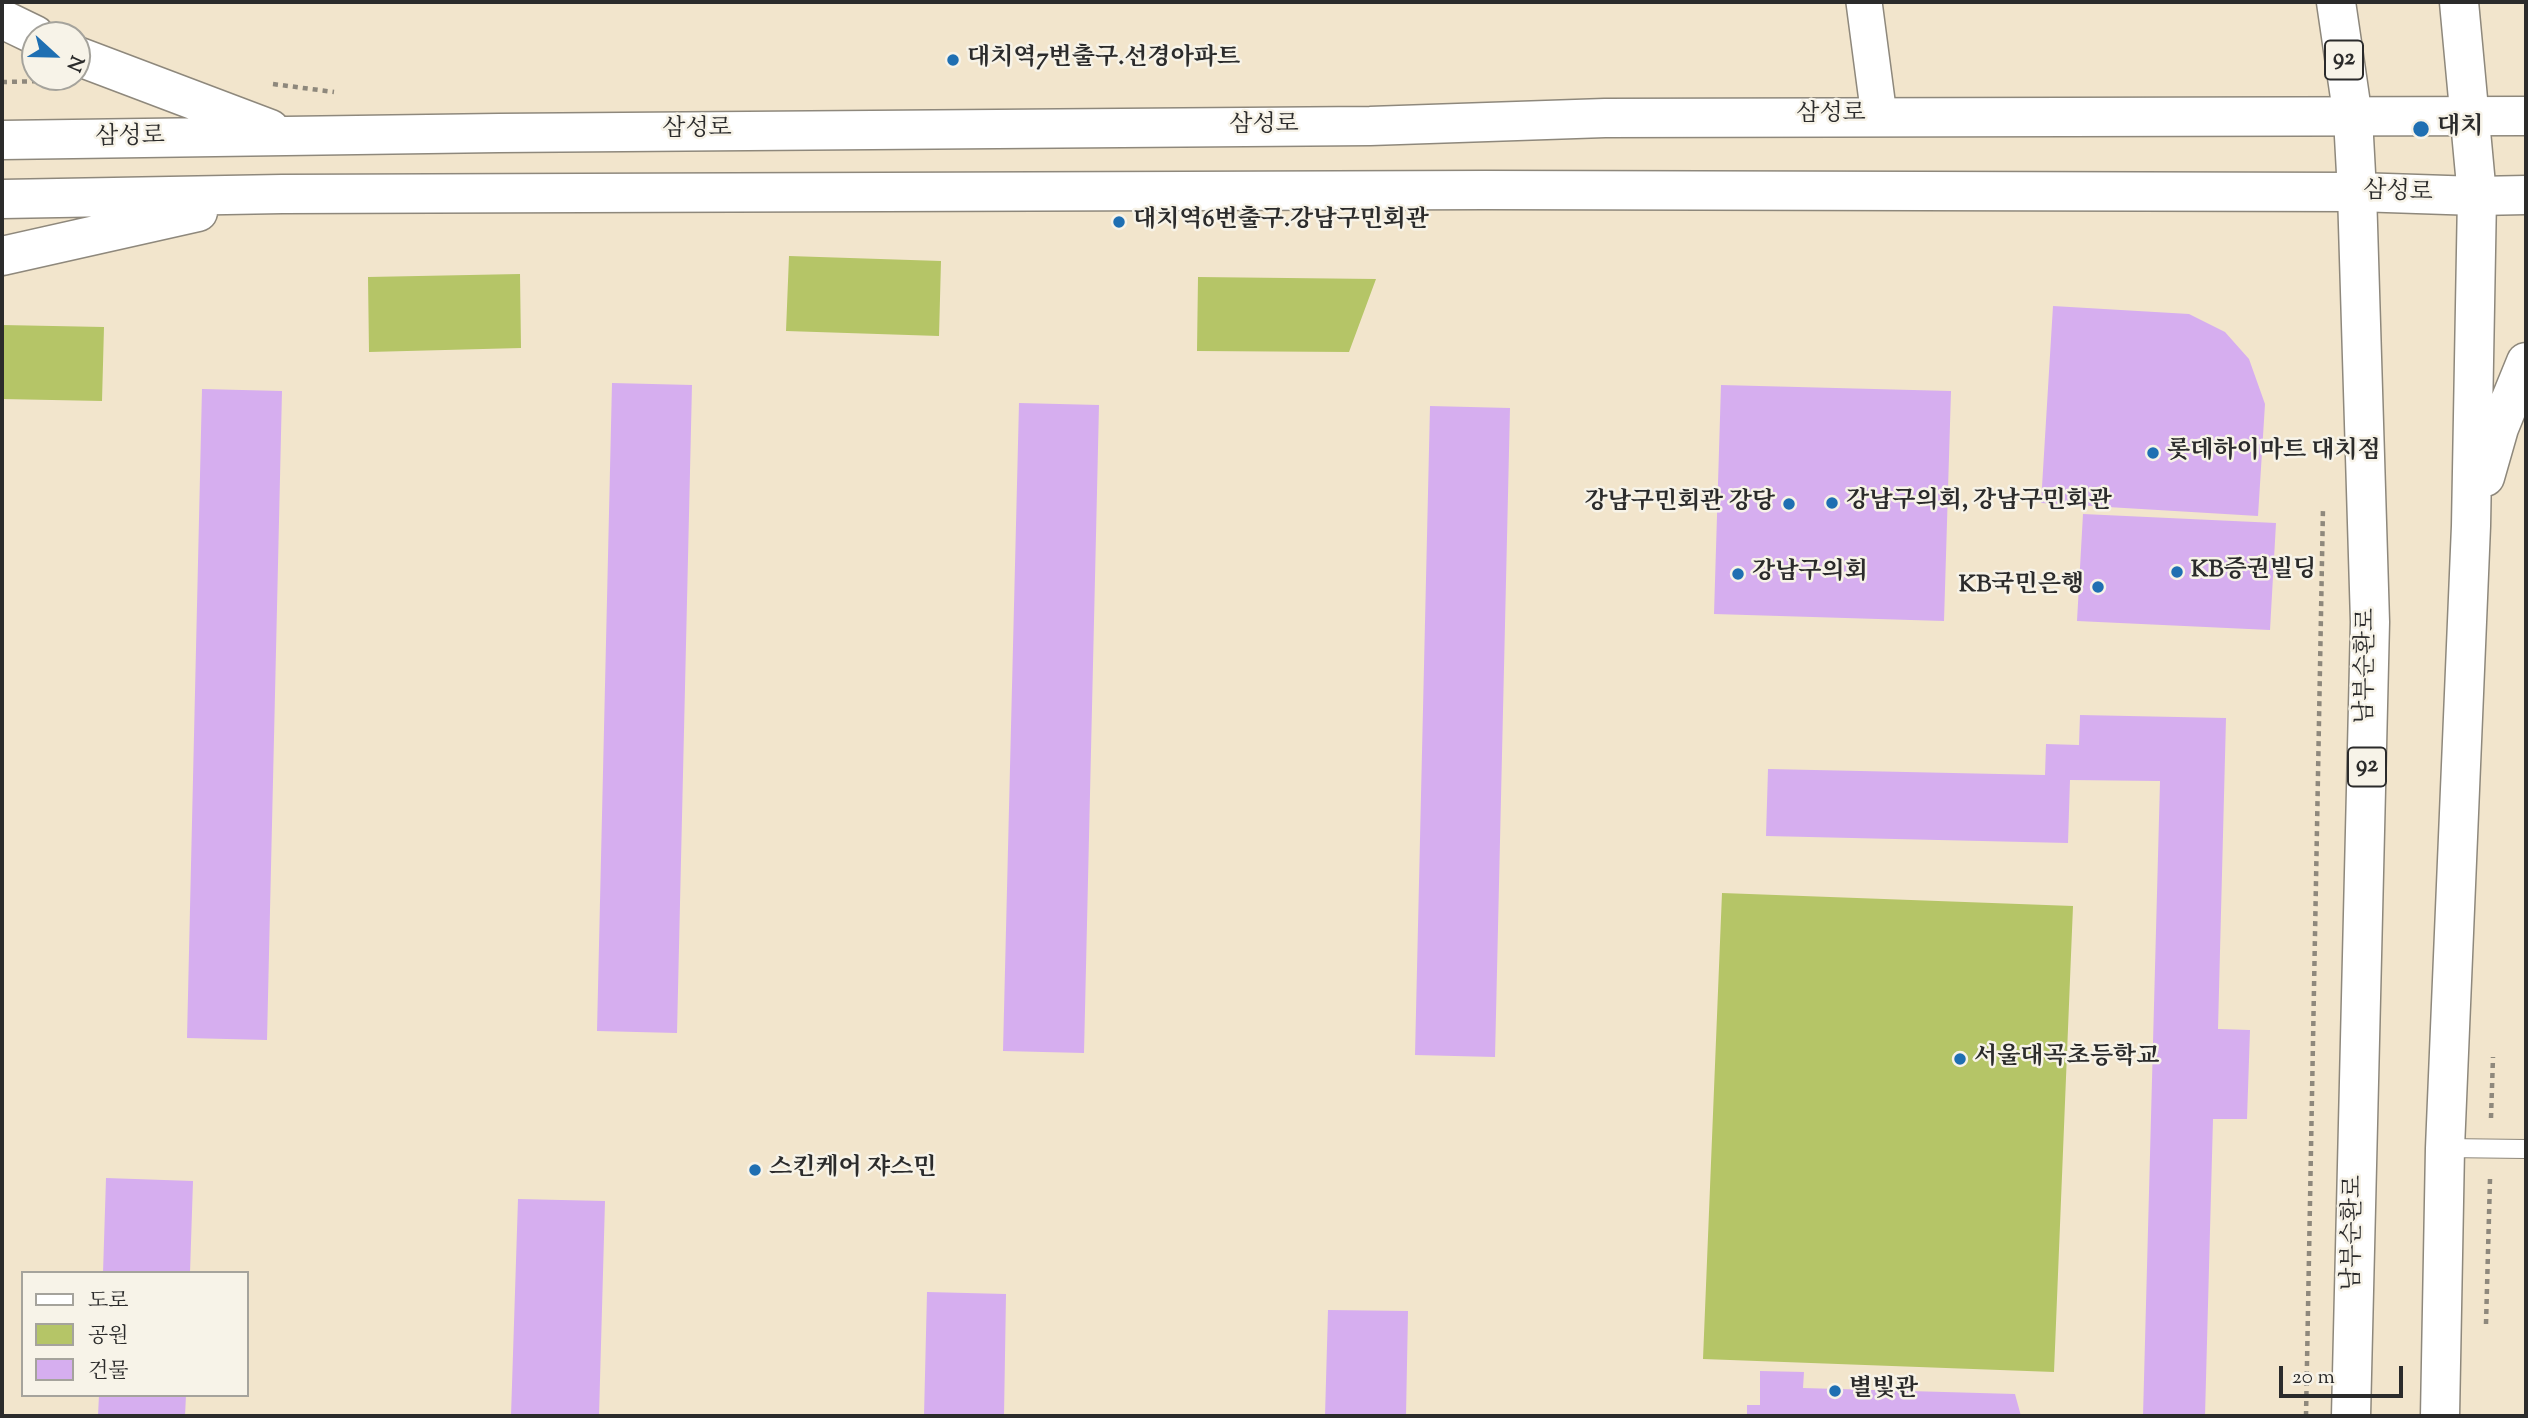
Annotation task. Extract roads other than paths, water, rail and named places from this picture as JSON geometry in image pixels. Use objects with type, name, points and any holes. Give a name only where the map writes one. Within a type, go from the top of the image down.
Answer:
[{"type":"main road","name":"남부순환로","points":[[2336,2],[2353,118],[2370,622],[2351,1416]]},
{"type":"main road","points":[[2440,1416],[2445,1148],[2471,526],[2477,196],[2459,2]]},
{"type":"main road","points":[[2,19],[21,28]]},
{"type":"main road","points":[[91,61],[288,136]]},
{"type":"main road","name":"삼성로","points":[[2,141],[1370,126],[1605,118],[2526,116]]},
{"type":"main road","name":"삼성로","points":[[2,199],[282,194],[1457,190],[2357,192],[2526,195]]},
{"type":"main road","points":[[2,256],[282,194]]},
{"type":"main road","points":[[2471,526],[2500,428],[2526,362]]},
{"type":"street","points":[[1864,2],[1879,116]]},
{"type":"lane","points":[[2445,1148],[2526,1149]]},
{"type":"place","name":"대치역7번출구.선경아파트","points":[[953,60]]},
{"type":"place","name":"대치","points":[[2421,129]]},
{"type":"place","name":"대치역6번출구.강남구민회관","points":[[1119,222]]},
{"type":"place","name":"롯데하이마트 대치점","points":[[2153,453]]},
{"type":"place","name":"강남구의회, 강남구민회관","points":[[1832,503]]},
{"type":"place","name":"강남구민회관 강당","points":[[1789,504]]},
{"type":"place","name":"KB증권빌딩","points":[[2177,572]]},
{"type":"place","name":"강남구의회","points":[[1738,574]]},
{"type":"place","name":"KB국민은행","points":[[2098,587]]},
{"type":"place","name":"서울대곡초등학교","points":[[1960,1059]]},
{"type":"place","name":"스킨케어 쟈스민","points":[[755,1170]]},
{"type":"place","name":"별빛관","points":[[1835,1391]]}]
